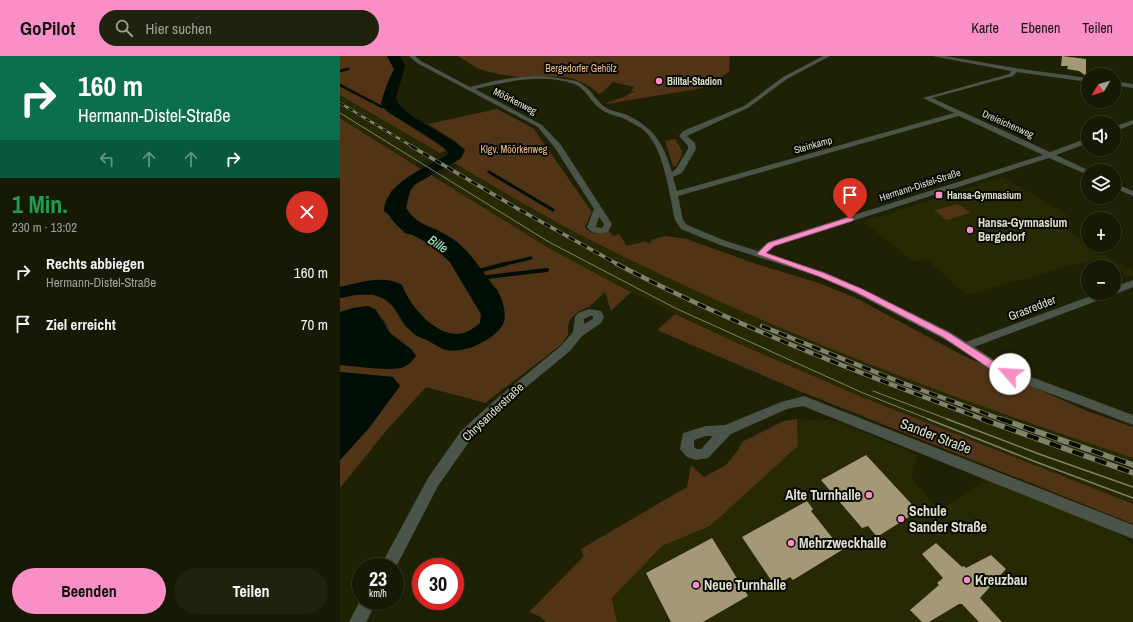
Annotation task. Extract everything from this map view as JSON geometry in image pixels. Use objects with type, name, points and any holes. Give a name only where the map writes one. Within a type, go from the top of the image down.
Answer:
[{"type":"street","name":"Möörkenweg","points":[[412,56],[419,62],[468,89],[540,126],[558,147],[608,224],[605,230],[595,230],[591,227],[598,210]]},
{"type":"street","points":[[669,176],[679,171],[692,149],[692,145],[683,136],[686,133],[746,107],[785,78],[827,56]]},
{"type":"street","points":[[935,56],[966,58],[1015,70],[1081,79]]},
{"type":"street","name":"Dreieichenweg","points":[[1015,70],[1011,75],[926,98],[1081,170]]},
{"type":"street","points":[[468,89],[503,80],[532,78],[552,78],[576,83],[590,93],[599,105],[606,110],[628,118],[644,128],[655,139],[662,154],[669,176],[679,220],[684,227],[723,243],[821,274],[859,291],[946,335],[1003,371],[1133,420]]},
{"type":"street","points":[[1121,84],[1133,86]]},
{"type":"street","name":"Steinkamp","points":[[673,195],[959,114]]},
{"type":"street","points":[[1121,127],[1133,122]]},
{"type":"street","name":"Hermann-Distel-Straße","points":[[760,254],[771,244],[1050,155],[1081,143]]},
{"type":"street","points":[[1121,188],[1133,194]]},
{"type":"street","points":[[1121,288],[1133,283]]},
{"type":"street","name":"Grasredder","points":[[964,347],[1090,300]]},
{"type":"street","name":"Chrysanderstraße","points":[[393,558],[432,482],[466,435],[498,404],[566,348],[578,333]]},
{"type":"street","name":"Sander Straße","points":[[726,430],[785,405],[804,401],[1133,532]]},
{"type":"street","points":[[357,622],[364,610]]},
{"type":"shaded area","points":[[340,95],[440,153],[415,165],[340,118]]},
{"type":"shaded area","points":[[459,166],[601,246],[774,324],[856,358],[1029,424],[1133,458],[1133,504],[861,397],[735,342],[631,292],[552,250],[436,178]]},
{"type":"shaded area","name":"Hansa-Gymnasium Bergedorf","points":[[1002,177],[1068,215],[1052,220],[1081,240],[1081,252],[1100,252],[1113,260],[1101,260],[1098,258],[1081,260],[1081,263],[967,295],[926,259],[914,262],[863,222]]},
{"type":"shaded area","name":"Hansa-Gymnasium Bergedorf","points":[[1121,265],[1133,272],[1133,276],[1130,277],[1121,272]]},
{"type":"shaded area","name":"Schule Sander Straße","points":[[797,419],[835,421],[917,454],[912,478],[939,511],[987,478],[1117,532],[1133,545],[1133,622],[617,622],[612,598],[662,546],[710,526],[798,446]]},
{"type":"green space","points":[[340,56],[387,56],[394,69],[386,111],[447,150],[440,153],[340,95]]},
{"type":"green space","name":"Billtal-Stadion","points":[[458,56],[730,56],[729,72],[707,86],[698,89],[606,104],[635,91],[631,91],[634,87],[613,82],[599,94],[589,86],[570,78],[519,77],[488,72],[471,65]]},
{"type":"green space","name":"Klgv. Möörkenweg","points":[[497,109],[533,128],[592,212],[585,227],[590,232],[603,233],[609,231],[613,236],[619,234],[627,246],[646,241],[648,243],[652,242],[651,240],[665,236],[687,239],[753,263],[819,283],[856,298],[962,355],[1087,411],[1133,427],[1133,458],[930,387],[796,334],[664,276],[563,226],[454,163],[461,158],[458,143],[428,124]]},
{"type":"green space","points":[[340,118],[421,169],[401,182],[391,191],[390,216],[405,233],[413,235],[431,245],[450,262],[481,314],[480,323],[473,329],[458,334],[440,330],[416,310],[405,293],[402,285],[353,284],[340,287]]},
{"type":"green space","points":[[675,139],[680,147],[682,155],[676,166],[673,166],[665,141]]},
{"type":"green space","points":[[431,175],[552,250],[631,292],[611,311],[605,292],[589,307],[579,311],[571,318],[568,326],[568,335],[562,344],[485,403],[426,387],[386,431],[340,488],[340,460],[369,428],[398,388],[393,377],[340,372],[340,365],[381,368],[413,350],[402,344],[399,339],[390,333],[384,320],[361,307],[340,312],[340,298],[354,295],[373,295],[384,299],[393,307],[405,326],[413,333],[445,350],[474,347],[498,291],[482,270],[436,229],[422,225],[406,208],[408,196],[413,187]]},
{"type":"green space","points":[[958,204],[971,213],[946,220],[934,210]]},
{"type":"green space","points":[[675,314],[735,342],[862,397],[1133,504],[1133,524],[797,390],[657,330]]},
{"type":"green space","points":[[797,419],[798,446],[710,526],[662,546],[612,598],[617,622],[546,622],[541,617],[529,612],[584,556],[581,549],[687,487],[691,465],[704,477],[726,465],[738,450],[742,442],[784,421]]},
{"type":"water","name":"Bille","points":[[387,56],[400,56],[405,66],[396,98],[399,104],[415,118],[458,144],[465,150],[461,158],[414,185],[410,191],[406,208],[422,223],[447,235],[459,243],[474,260],[492,285],[498,290],[505,314],[502,326],[491,337],[469,348],[453,351],[446,350],[417,336],[408,327],[393,306],[385,299],[380,297],[363,294],[340,298],[340,287],[371,280],[387,280],[402,285],[405,293],[416,310],[440,330],[449,333],[461,334],[480,323],[481,314],[450,262],[431,245],[413,235],[405,233],[384,211],[386,201],[399,184],[419,170],[449,154],[438,143],[382,107],[381,104],[383,95],[394,69]]},
{"type":"water","points":[[368,306],[375,309],[390,333],[414,352],[416,356],[406,366],[391,369],[340,365],[340,312]]},
{"type":"water","points":[[340,372],[393,377],[400,386],[369,428],[340,460]]},
{"type":"building","points":[[1062,56],[1086,59],[1086,68],[1081,68],[1081,72],[1067,69],[1068,66],[1061,66]]},
{"type":"building","name":"Alte Turnhalle","points":[[866,455],[918,511],[877,537],[868,526],[862,528],[821,480]]},
{"type":"building","name":"Mehrzweckhalle","points":[[807,501],[813,509],[811,511],[842,550],[793,580],[790,577],[775,586],[742,537]]},
{"type":"building","name":"Neue Turnhalle","points":[[712,538],[748,596],[703,622],[671,622],[646,573]]},
{"type":"building","name":"Kreuzbau","points":[[936,543],[962,567],[964,566],[966,568],[991,555],[1006,569],[980,598],[1002,622],[979,622],[962,604],[959,604],[929,622],[922,622],[910,610],[939,585],[937,583],[943,578],[922,554]]},
{"type":"waterway","points":[[340,71],[348,69]]},
{"type":"waterway","points":[[340,85],[382,107],[386,106]]},
{"type":"waterway","points":[[489,172],[553,210]]},
{"type":"waterway","points":[[503,265],[531,258]]},
{"type":"waterway","points":[[482,270],[503,265]]},
{"type":"waterway","points":[[487,277],[547,270]]},
{"type":"tram line","points":[[340,113],[549,242],[675,308],[863,393],[931,420]]},
{"type":"tram line","points":[[873,391],[950,420]]},
{"type":"tram line","points":[[928,419],[1036,462],[1133,498]]},
{"type":"tram line","points":[[947,419],[1039,454],[1133,487]]},
{"type":"railway","points":[[340,103],[413,147]]},
{"type":"railway","points":[[411,146],[520,210],[619,265]]},
{"type":"railway","points":[[617,264],[707,308],[798,348],[985,420]]},
{"type":"railway","points":[[762,326],[900,382],[1003,420]]},
{"type":"railway","points":[[982,419],[1133,473]]},
{"type":"railway","points":[[1001,419],[1133,465]]},
{"type":"place","name":"Billtal-Stadion","points":[[659,81]]},
{"type":"place","name":"Hansa-Gymnasium","points":[[939,195]]},
{"type":"place","name":"Hansa-Gymnasium Bergedorf","points":[[970,230]]},
{"type":"place","name":"Alte Turnhalle","points":[[869,495]]},
{"type":"place","name":"Schule Sander Straße","points":[[901,519]]},
{"type":"place","name":"Mehrzweckhalle","points":[[791,543]]},
{"type":"place","name":"Kreuzbau","points":[[967,580]]},
{"type":"place","name":"Neue Turnhalle","points":[[696,585]]},
{"type":"route","points":[[850,219],[771,244],[760,254],[821,274],[859,291],[946,335],[993,366],[1010,374]]},
{"type":"park label","name":"Bergedorfer Gehölz","points":[[581,68]]}]
